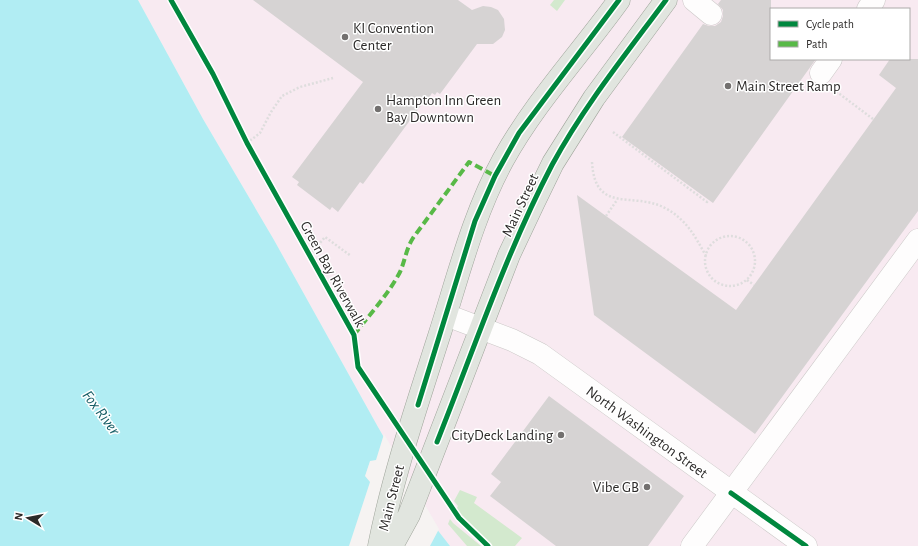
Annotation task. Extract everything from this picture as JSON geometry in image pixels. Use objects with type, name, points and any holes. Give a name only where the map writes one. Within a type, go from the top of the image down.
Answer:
[{"type":"main road","name":"Main Street","points":[[379,546],[387,504],[475,221],[504,158],[540,104],[619,0]]},
{"type":"main road","name":"Main Street","points":[[392,546],[409,515],[510,256],[553,163],[594,98],[666,0]]},
{"type":"street","points":[[694,0],[711,14]]},
{"type":"street","points":[[692,546],[918,240]]},
{"type":"street","name":"North Washington Street","points":[[446,315],[523,344],[540,354],[806,546]]},
{"type":"path","points":[[826,66],[818,78],[873,120]]},
{"type":"path","points":[[247,142],[260,133],[270,112],[282,96],[300,87],[332,78]]},
{"type":"path","points":[[613,132],[707,202],[708,200]]},
{"type":"path","points":[[244,136],[250,149]]},
{"type":"path","points":[[592,162],[596,183],[602,192],[609,197],[617,200],[656,204],[675,214],[692,231],[706,256],[708,271],[718,283],[733,286],[747,280],[755,265],[751,248],[739,238],[722,238],[709,248],[706,256]]},
{"type":"path","points":[[606,216],[617,200]]},
{"type":"path","points":[[310,255],[325,237],[351,256]]},
{"type":"path","points":[[747,280],[754,285]]},
{"type":"shaded area","points":[[138,0],[918,0],[918,546],[450,546],[436,528],[274,240],[203,119]]},
{"type":"green space","points":[[554,0],[565,0],[557,11],[550,5]]},
{"type":"green space","points":[[460,490],[477,497],[474,503],[522,538],[515,546],[493,546],[455,512],[458,506],[454,501]]},
{"type":"green space","points":[[450,519],[481,546],[467,546],[448,524]]},
{"type":"water","name":"Fox River","points":[[0,0],[138,0],[203,119],[274,240],[378,427],[436,528],[450,546],[0,546]]},
{"type":"pier","points":[[384,434],[439,529],[430,546],[349,546],[370,482],[365,476],[370,461],[376,460]]},
{"type":"building","name":"Hampton Inn Green Bay Downtown","points":[[253,0],[458,0],[472,10],[483,6],[498,10],[504,19],[505,30],[502,37],[493,44],[477,44],[440,94],[437,92],[435,95],[432,93],[427,101],[425,100],[363,184],[360,182],[338,212],[332,207],[330,210],[297,185],[299,182],[292,177],[363,82]]},
{"type":"building","name":"Main Street Ramp","points":[[721,0],[771,0],[770,60],[815,60],[713,203],[622,137],[703,24],[715,26],[721,22],[723,10],[718,4]]},
{"type":"building","points":[[918,59],[918,211],[755,434],[594,315],[577,195],[736,310],[896,88],[879,75],[889,60]]},
{"type":"building","name":"CityDeck Landing","points":[[549,396],[684,496],[648,546],[556,546],[490,496],[501,482],[491,474]]},
{"type":"marked path","points":[[354,335],[384,297],[400,272],[413,238],[469,162],[495,176]]},
{"type":"cycle path","name":"Green Bay Riverwalk","points":[[171,0],[213,74],[247,143],[354,335],[358,367],[459,518],[488,546]]},
{"type":"cycle path","points":[[418,405],[475,221],[495,176],[519,133],[619,0]]},
{"type":"cycle path","points":[[437,442],[505,267],[535,198],[552,165],[564,143],[592,101],[666,0]]},
{"type":"cycle path","points":[[731,493],[806,546]]},
{"type":"place","name":"KI Convention Center","points":[[345,37]]},
{"type":"place","name":"Main Street Ramp","points":[[728,86]]},
{"type":"place","name":"Hampton Inn Green Bay Downtown","points":[[378,109]]},
{"type":"place","name":"CityDeck Landing","points":[[561,435]]},
{"type":"place","name":"Vibe GB","points":[[647,487]]}]
